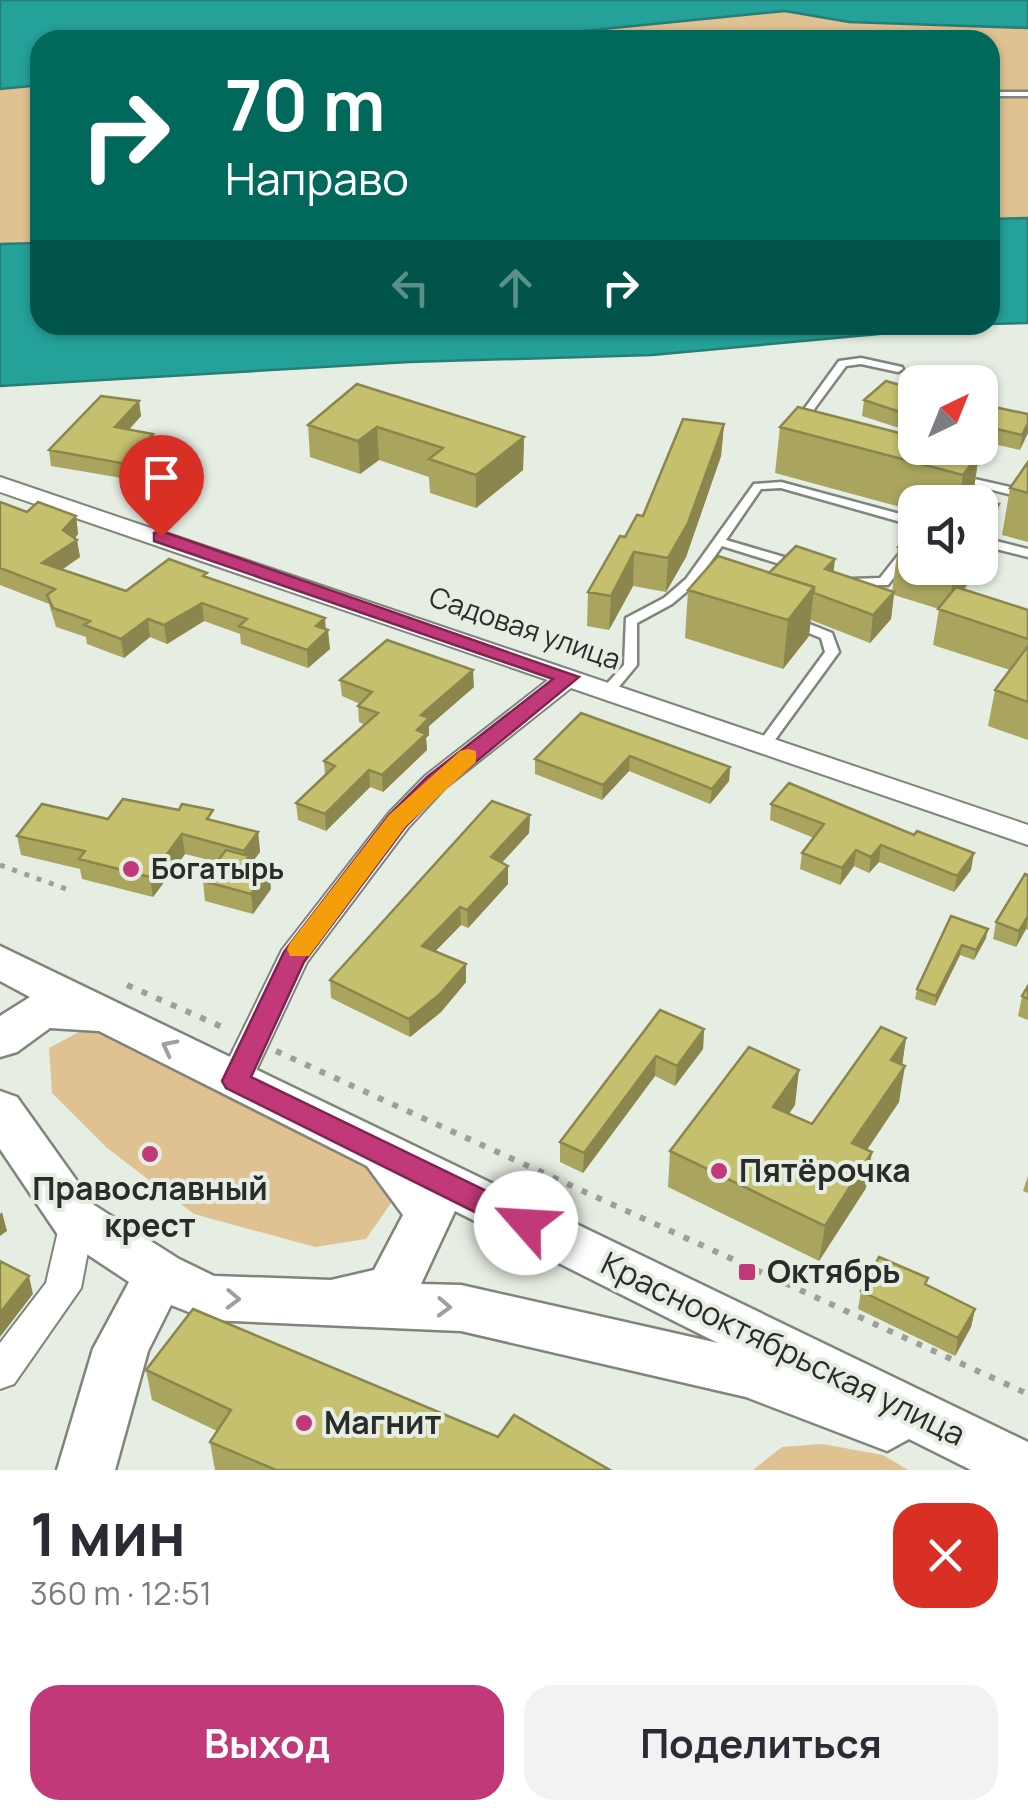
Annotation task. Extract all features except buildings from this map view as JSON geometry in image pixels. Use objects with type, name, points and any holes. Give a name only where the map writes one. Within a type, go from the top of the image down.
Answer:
[{"type":"main road","name":"Краснооктябрьская улица","points":[[0,962],[119,1002],[245,1061],[382,1153],[1028,1470]]},
{"type":"main road","points":[[0,1040],[42,1010],[119,1002]]},
{"type":"main road","name":"Краснооктябрьская улица","points":[[0,1110],[76,1220],[160,1276],[208,1298],[461,1308],[750,1374],[1003,1470]]},
{"type":"main road","points":[[311,1302],[391,1290],[430,1212],[382,1153]]},
{"type":"main road","points":[[86,1470],[121,1348],[160,1276]]},
{"type":"street","name":"Садовая улица","points":[[0,484],[1028,835]]},
{"type":"street","points":[[245,1061],[293,958],[398,821],[435,782],[568,677]]},
{"type":"street","points":[[0,1372],[63,1288],[76,1220]]},
{"type":"lane","points":[[1000,94],[1028,94]]},
{"type":"lane","points":[[810,438],[804,428],[807,412],[839,366],[861,361],[898,369]]},
{"type":"lane","points":[[948,475],[999,495],[1028,495]]},
{"type":"lane","points":[[608,691],[629,669],[635,656],[631,620],[668,601],[690,582],[753,489],[764,484],[898,518]]},
{"type":"lane","points":[[718,541],[820,572]]},
{"type":"lane","points":[[998,545],[1028,554]]},
{"type":"lane","points":[[838,577],[866,584],[884,582],[898,564]]},
{"type":"lane","points":[[690,582],[722,597]]},
{"type":"lane","points":[[764,744],[832,652],[830,640],[822,632],[773,614]]},
{"type":"path","points":[[0,864],[69,890]]},
{"type":"path","points":[[119,1002],[245,1061],[1028,1394]]},
{"type":"shaded area","points":[[785,11],[849,22],[1028,28],[1028,218],[1000,219],[1000,30],[594,30]]},
{"type":"shaded area","points":[[30,86],[30,243],[0,244],[0,89]]},
{"type":"shaded area","points":[[114,1027],[364,1151],[391,1203],[366,1239],[315,1247],[194,1214],[107,1148],[52,1093],[49,1048],[81,1031]]},
{"type":"shaded area","points":[[822,1444],[883,1455],[908,1470],[753,1470],[782,1447]]},
{"type":"water","points":[[0,0],[1028,0],[1028,28],[849,22],[785,11],[594,30],[30,30],[30,86],[0,89]]},
{"type":"water","points":[[1028,218],[1028,323],[1000,324],[1000,219]]},
{"type":"water","points":[[30,243],[30,335],[869,335],[652,355],[409,362],[0,386],[0,244]]},
{"type":"slow traffic","points":[[300,949],[398,821],[435,782],[468,757]]},
{"type":"place","name":"Богатырь","points":[[131,869]]},
{"type":"place","name":"Православный крест","points":[[150,1154]]},
{"type":"place","name":"Пятёрочка","points":[[719,1171]]},
{"type":"place","name":"Октябрь","points":[[747,1272]]},
{"type":"place","name":"Магнит","points":[[304,1423]]},
{"type":"route","points":[[161,537],[568,677],[435,782],[398,821],[293,958],[236,1081],[526,1223]]}]
